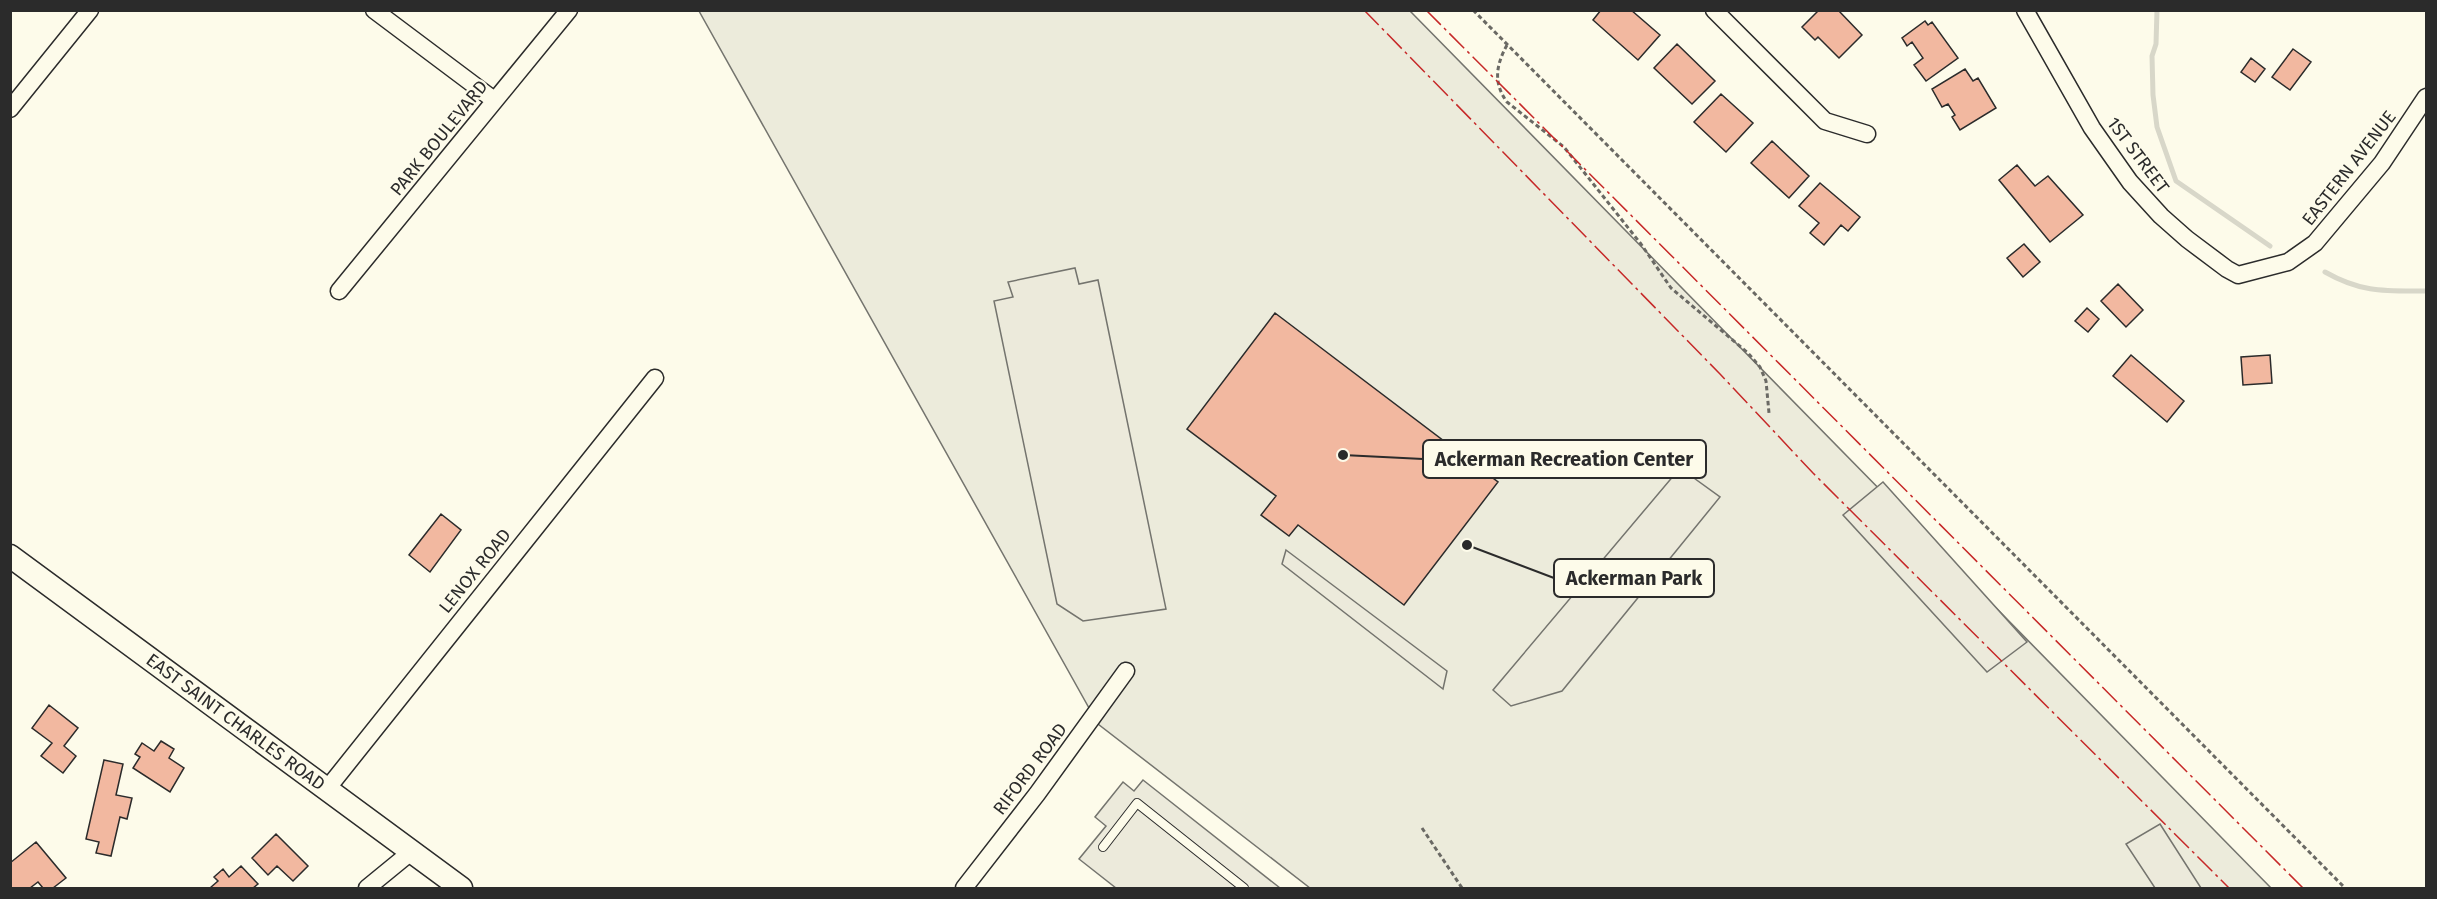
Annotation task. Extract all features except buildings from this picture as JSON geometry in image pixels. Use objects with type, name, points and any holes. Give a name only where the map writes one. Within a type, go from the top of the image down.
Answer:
[{"type":"main road","name":"EAST SAINT CHARLES ROAD","points":[[10,556],[461,888]]},
{"type":"street","points":[[10,109],[90,10]]},
{"type":"street","points":[[374,10],[494,100]]},
{"type":"street","name":"PARK BOULEVARD","points":[[339,291],[568,10]]},
{"type":"street","points":[[1714,10],[1825,121],[1867,134]]},
{"type":"street","name":"1ST STREET","points":[[2025,10],[2092,128],[2110,156],[2138,191],[2161,216],[2227,269],[2238,275],[2263,270]]},
{"type":"street","name":"EASTERN AVENUE","points":[[2263,270],[2288,262],[2315,243],[2382,163],[2427,97]]},
{"type":"street","name":"LENOX ROAD","points":[[327,789],[655,378]]},
{"type":"street","name":"RIFORD ROAD","points":[[964,888],[1037,794],[1126,671]]},
{"type":"street","points":[[367,888],[411,852]]},
{"type":"lane","points":[[1103,847],[1137,803],[1244,888]]},
{"type":"path","points":[[1473,10],[2345,888]]},
{"type":"path","points":[[1507,45],[1500,57],[1497,77],[1500,92],[1507,102],[1564,147],[1641,244],[1671,288],[1748,353],[1760,367],[1766,381],[1768,413]]},
{"type":"path","points":[[1422,828],[1462,888]]},
{"type":"shaded area","points":[[699,11],[1410,11],[2271,888],[1310,888],[1098,724]]},
{"type":"shaded area","points":[[1075,268],[1079,284],[1098,280],[1166,609],[1083,621],[1057,604],[994,301],[1013,297],[1008,282]]},
{"type":"shaded area","points":[[1680,468],[1720,497],[1562,691],[1511,706],[1493,690]]},
{"type":"shaded area","points":[[1883,482],[2027,642],[1987,672],[1843,515]]},
{"type":"shaded area","points":[[1286,550],[1447,671],[1443,689],[1282,564]]},
{"type":"shaded area","points":[[1143,780],[1280,888],[1116,888],[1079,859],[1106,826],[1095,817],[1123,782],[1134,791]]},
{"type":"shaded area","points":[[2160,824],[2201,888],[2155,888],[2126,844]]},
{"type":"waterway","points":[[2157,10],[2156,44],[2152,56],[2153,95],[2157,127],[2176,181],[2270,246]]},
{"type":"waterway","points":[[2325,272],[2362,287],[2386,291],[2426,291]]},
{"type":"power","points":[[1364,10],[1720,374],[1813,473],[2229,888]]},
{"type":"power","points":[[1426,10],[2303,888]]},
{"type":"place","name":"Ackerman Recreation Center","points":[[1343,455]]},
{"type":"place","name":"Ackerman Park","points":[[1467,545]]}]
